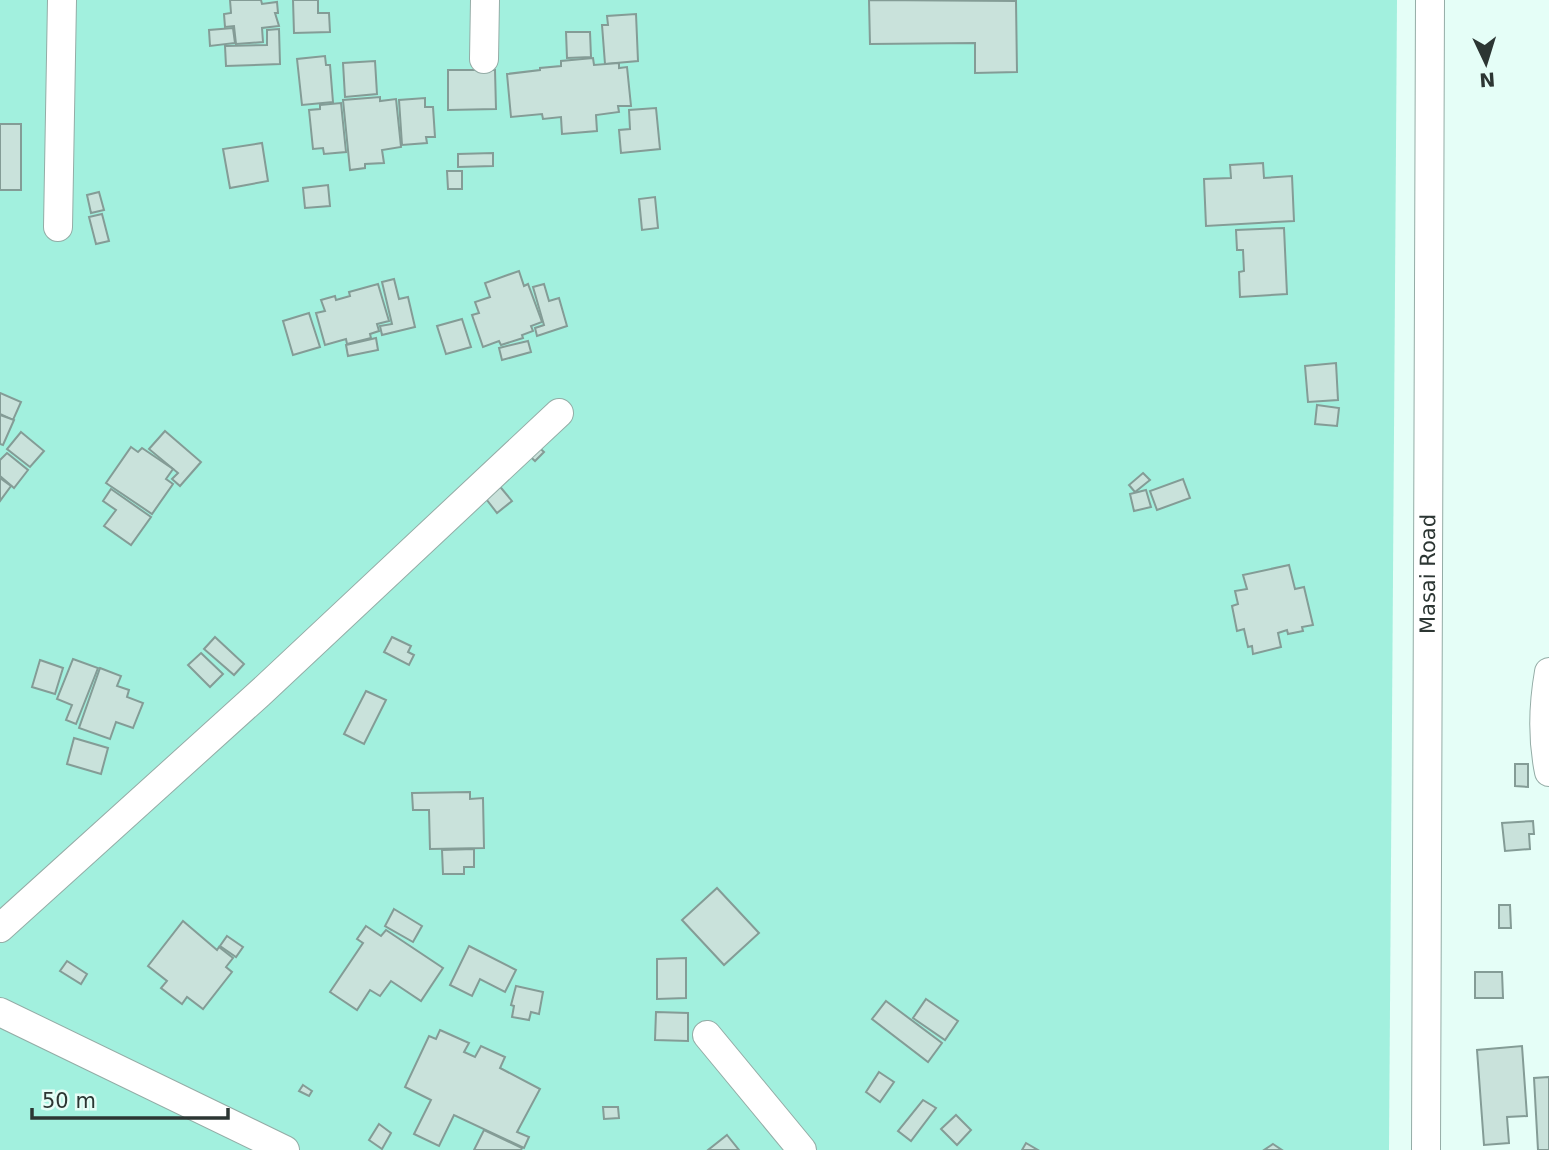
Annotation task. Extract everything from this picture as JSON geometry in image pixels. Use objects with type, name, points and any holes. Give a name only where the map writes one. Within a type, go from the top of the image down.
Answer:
[{"type":"street","points":[[58,227],[62,0]]},
{"type":"street","points":[[484,60],[485,0]]},
{"type":"street","name":"Masai Road","points":[[1426,1150],[1430,0]]},
{"type":"street","points":[[0,928],[259,694],[559,413]]},
{"type":"street","points":[[1549,672],[1544,702],[1544,745],[1549,772]]},
{"type":"street","points":[[0,1012],[285,1150]]},
{"type":"street","points":[[707,1035],[802,1150]]},
{"type":"green space","points":[[0,0],[1397,0],[1389,1150],[0,1150]]},
{"type":"building","points":[[230,0],[261,0],[262,4],[277,2],[278,13],[275,13],[279,26],[262,28],[263,42],[236,44],[234,26],[225,27],[224,14],[231,13]]},
{"type":"building","points":[[293,0],[318,0],[318,13],[329,13],[330,32],[294,33]]},
{"type":"building","points":[[869,0],[1016,1],[1017,72],[975,73],[975,43],[870,44]]},
{"type":"building","points":[[636,14],[638,61],[605,64],[602,25],[608,25],[607,16]]},
{"type":"building","points":[[233,28],[235,43],[210,46],[209,30]]},
{"type":"building","points":[[279,29],[280,64],[226,66],[225,46],[267,45],[267,30]]},
{"type":"building","points":[[566,32],[590,32],[591,57],[567,58]]},
{"type":"building","points":[[325,56],[326,65],[330,65],[333,102],[302,105],[297,59]]},
{"type":"building","points":[[593,58],[594,65],[619,63],[619,68],[627,67],[631,106],[618,106],[619,112],[596,115],[597,131],[562,134],[561,117],[543,119],[542,114],[511,117],[507,74],[561,66],[561,61]]},
{"type":"building","points":[[375,61],[377,94],[345,97],[343,63]]},
{"type":"building","points":[[448,70],[495,70],[496,109],[448,110]]},
{"type":"building","points":[[380,97],[380,101],[396,99],[401,147],[382,150],[384,163],[365,164],[365,168],[350,170],[343,100]]},
{"type":"building","points":[[425,98],[425,107],[433,107],[435,137],[426,137],[427,143],[402,145],[399,100]]},
{"type":"building","points":[[341,103],[346,152],[324,154],[323,148],[313,149],[309,110],[320,109],[320,105]]},
{"type":"building","points":[[656,108],[660,149],[621,153],[619,130],[630,129],[629,110]]},
{"type":"building","points":[[0,124],[21,124],[21,190],[0,190]]},
{"type":"building","points":[[262,143],[268,181],[230,188],[223,149]]},
{"type":"building","points":[[493,153],[493,166],[458,167],[458,154]]},
{"type":"building","points":[[1263,163],[1264,178],[1292,176],[1294,221],[1206,226],[1204,179],[1231,178],[1230,165]]},
{"type":"building","points":[[447,171],[462,171],[462,189],[448,189]]},
{"type":"building","points":[[328,185],[330,206],[305,208],[303,188]]},
{"type":"building","points":[[99,192],[104,210],[91,213],[87,195]]},
{"type":"building","points":[[655,197],[658,228],[642,230],[639,199]]},
{"type":"building","points":[[102,214],[109,241],[96,244],[89,217]]},
{"type":"building","points":[[1284,228],[1287,294],[1240,297],[1239,272],[1244,271],[1243,250],[1237,250],[1236,230]]},
{"type":"building","points":[[519,271],[524,286],[528,284],[542,322],[531,326],[533,331],[522,335],[523,338],[501,345],[499,341],[483,347],[472,315],[479,313],[475,302],[490,297],[485,283]]},
{"type":"building","points":[[394,279],[399,299],[408,297],[415,327],[382,335],[380,326],[392,324],[382,282]]},
{"type":"building","points":[[378,284],[389,321],[377,324],[379,331],[370,334],[371,338],[347,344],[346,339],[325,345],[316,313],[325,311],[321,300],[335,296],[336,300],[350,296],[349,292]]},
{"type":"building","points":[[544,284],[549,301],[559,298],[567,326],[537,336],[535,328],[544,325],[533,287]]},
{"type":"building","points":[[309,313],[320,347],[293,355],[283,321]]},
{"type":"building","points":[[462,319],[471,347],[446,354],[437,326]]},
{"type":"building","points":[[376,338],[378,350],[348,356],[346,345]]},
{"type":"building","points":[[528,341],[531,352],[502,360],[499,348]]},
{"type":"building","points":[[1336,363],[1338,400],[1308,402],[1305,366]]},
{"type":"building","points":[[0,393],[21,402],[13,420],[0,414]]},
{"type":"building","points":[[1317,405],[1339,408],[1337,426],[1315,424]]},
{"type":"building","points":[[0,415],[14,420],[3,445],[0,444]]},
{"type":"building","points":[[165,431],[201,462],[180,486],[172,479],[178,473],[149,449]]},
{"type":"building","points":[[21,432],[44,451],[30,467],[7,449]]},
{"type":"building","points":[[531,440],[544,452],[535,461],[523,450]]},
{"type":"building","points":[[131,447],[138,452],[142,448],[173,469],[166,479],[173,484],[152,514],[106,483]]},
{"type":"building","points":[[7,453],[28,470],[14,488],[0,476],[0,460]]},
{"type":"building","points":[[1143,473],[1150,480],[1135,492],[1129,485]]},
{"type":"building","points":[[0,478],[11,486],[0,501]]},
{"type":"building","points":[[1183,479],[1190,498],[1157,510],[1150,491]]},
{"type":"building","points":[[497,483],[512,501],[497,513],[483,495]]},
{"type":"building","points":[[111,489],[151,517],[131,545],[104,526],[116,510],[103,501]]},
{"type":"building","points":[[1146,490],[1151,507],[1134,511],[1130,494]]},
{"type":"building","points":[[1289,565],[1295,589],[1304,587],[1313,625],[1302,627],[1303,631],[1288,634],[1287,630],[1278,633],[1281,647],[1253,654],[1252,646],[1248,647],[1244,629],[1237,631],[1232,606],[1238,604],[1235,591],[1247,589],[1243,575]]},
{"type":"building","points":[[215,637],[244,664],[234,675],[204,649]]},
{"type":"building","points":[[392,637],[411,646],[408,652],[414,655],[409,665],[384,652]]},
{"type":"building","points":[[201,653],[223,674],[210,687],[188,665]]},
{"type":"building","points":[[73,659],[98,668],[76,724],[66,720],[72,705],[57,699]]},
{"type":"building","points":[[40,660],[63,668],[55,694],[32,687]]},
{"type":"building","points":[[100,668],[121,676],[117,686],[129,690],[127,697],[143,703],[133,728],[116,722],[110,739],[79,728]]},
{"type":"building","points":[[366,691],[386,700],[364,744],[344,734]]},
{"type":"building","points":[[74,738],[108,748],[101,774],[67,764]]},
{"type":"building","points":[[1515,764],[1528,764],[1528,787],[1515,786]]},
{"type":"building","points":[[470,792],[470,799],[483,798],[484,848],[430,849],[429,810],[413,810],[412,793]]},
{"type":"building","points":[[1533,821],[1534,834],[1529,834],[1530,849],[1505,851],[1502,823]]},
{"type":"building","points":[[474,849],[474,867],[464,867],[464,874],[443,874],[442,850]]},
{"type":"building","points":[[717,888],[759,933],[724,965],[682,920]]},
{"type":"building","points":[[1499,905],[1510,905],[1511,928],[1499,928]]},
{"type":"building","points":[[394,909],[422,926],[413,942],[385,926]]},
{"type":"building","points":[[183,921],[217,950],[219,947],[233,958],[226,967],[232,972],[203,1009],[187,997],[182,1004],[161,988],[167,981],[148,966]]},
{"type":"building","points":[[366,926],[381,936],[386,930],[443,968],[421,1001],[391,981],[380,996],[370,990],[357,1010],[330,992],[363,943],[357,939]]},
{"type":"building","points":[[227,936],[243,947],[236,957],[220,946]]},
{"type":"building","points":[[469,946],[516,970],[505,992],[480,979],[472,996],[450,985]]},
{"type":"building","points":[[686,958],[686,998],[657,999],[657,959]]},
{"type":"building","points":[[67,961],[87,974],[81,984],[60,971]]},
{"type":"building","points":[[1475,972],[1502,972],[1503,998],[1475,998]]},
{"type":"building","points":[[516,986],[543,992],[539,1014],[531,1012],[529,1020],[512,1017],[514,1006],[511,1005]]},
{"type":"building","points":[[926,999],[958,1021],[945,1040],[913,1018]]},
{"type":"building","points":[[886,1001],[942,1043],[928,1062],[872,1019]]},
{"type":"building","points":[[656,1012],[688,1013],[688,1041],[655,1040]]},
{"type":"building","points":[[440,1030],[469,1043],[464,1052],[475,1057],[481,1046],[505,1057],[500,1068],[540,1089],[517,1132],[529,1137],[524,1148],[454,1115],[439,1146],[414,1134],[431,1100],[405,1087],[429,1036],[436,1039]]},
{"type":"building","points":[[1522,1046],[1527,1116],[1507,1117],[1509,1143],[1484,1145],[1477,1050]]},
{"type":"building","points":[[879,1072],[894,1082],[880,1102],[866,1092]]},
{"type":"building","points":[[1549,1077],[1549,1150],[1538,1150],[1534,1078]]},
{"type":"building","points":[[303,1085],[312,1091],[309,1096],[299,1091]]},
{"type":"building","points":[[923,1100],[936,1108],[911,1141],[898,1131]]},
{"type":"building","points":[[603,1107],[618,1107],[619,1118],[604,1119]]},
{"type":"building","points":[[956,1115],[971,1130],[957,1145],[941,1129]]},
{"type":"building","points":[[379,1124],[391,1133],[382,1149],[369,1140]]},
{"type":"building","points":[[484,1130],[522,1148],[521,1150],[474,1150]]},
{"type":"building","points":[[727,1135],[739,1150],[708,1150]]},
{"type":"building","points":[[1026,1143],[1038,1150],[1022,1150]]},
{"type":"building","points":[[1273,1144],[1282,1150],[1264,1150]]}]
